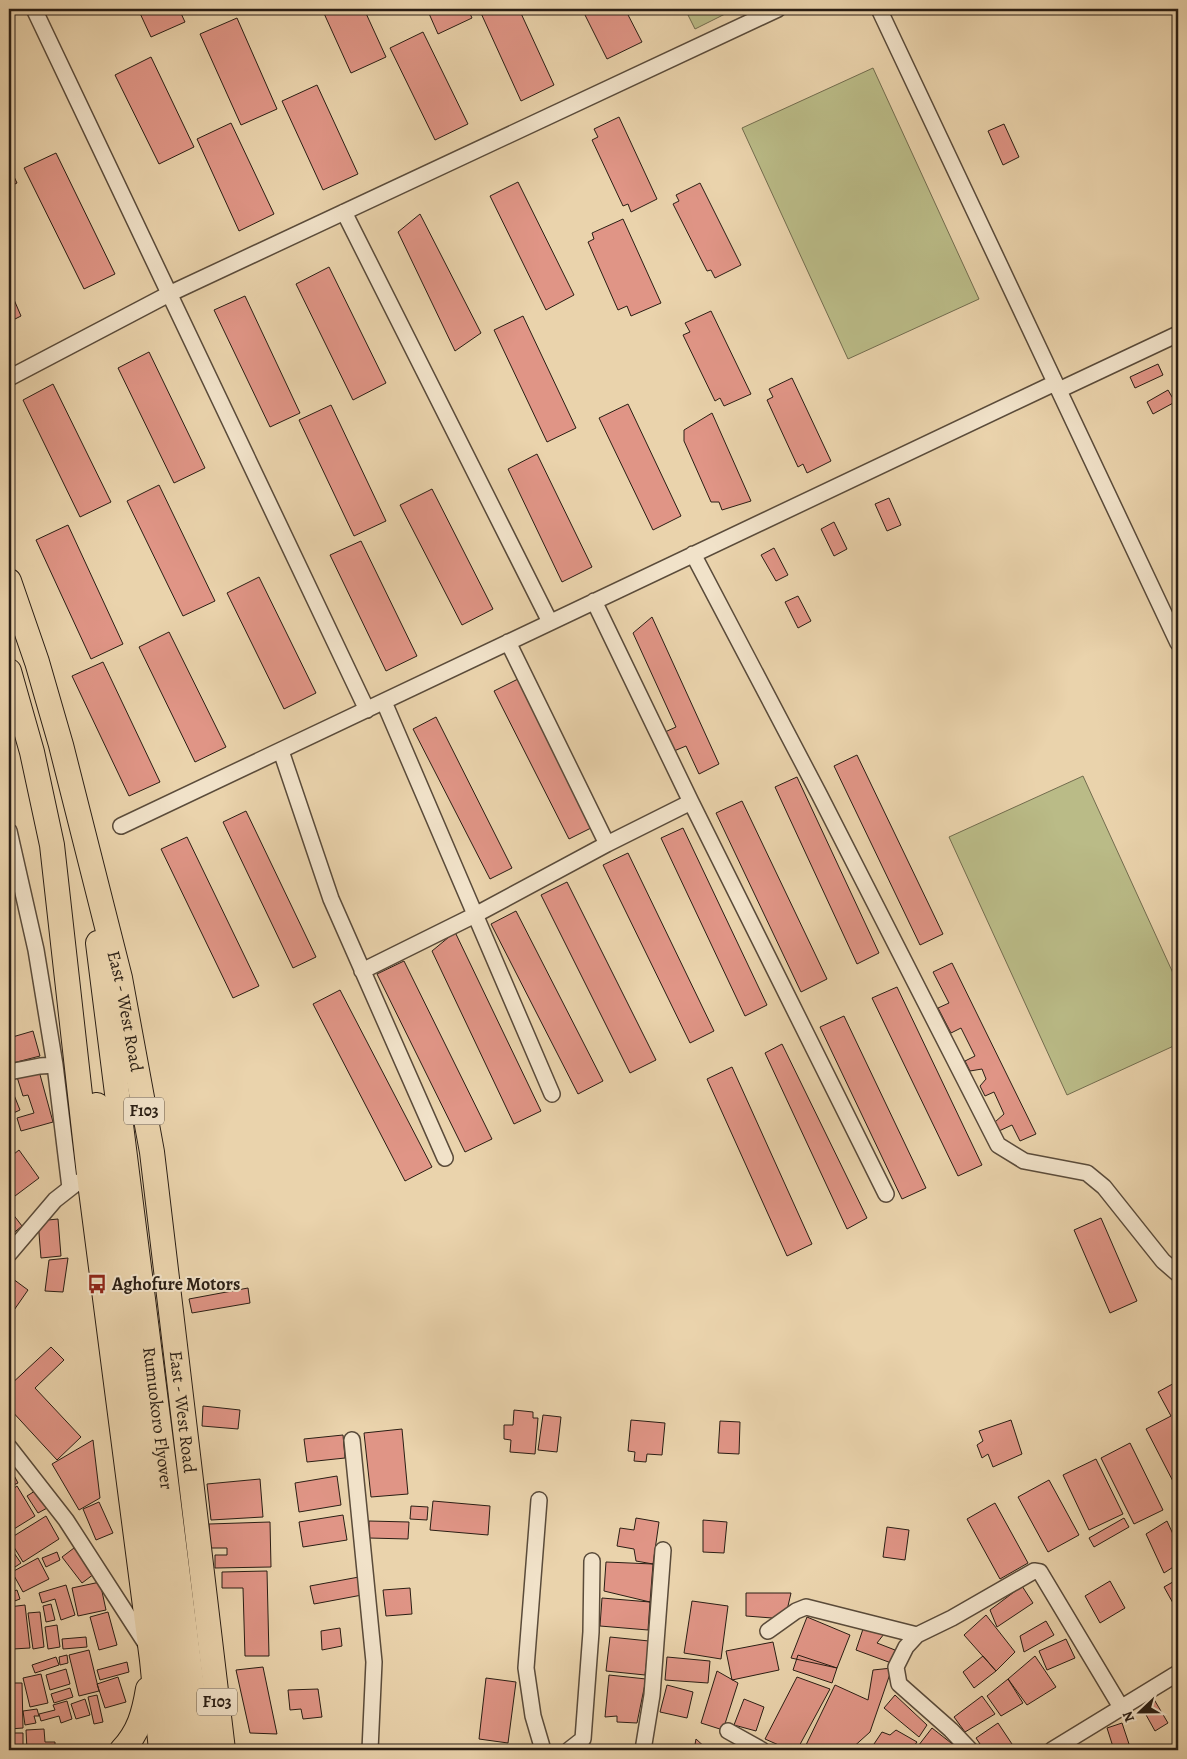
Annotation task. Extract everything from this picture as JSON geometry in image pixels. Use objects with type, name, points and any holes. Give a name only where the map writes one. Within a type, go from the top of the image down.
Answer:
[{"type":"main road","name":"East - West Road","points":[[9,581],[37,662],[61,745],[120,978],[152,1152],[223,1750]]},
{"type":"main road","points":[[9,671],[32,752],[106,1086]]},
{"type":"main road","points":[[52,845],[79,1182],[152,1660],[161,1750]]},
{"type":"main road","points":[[86,845],[106,1086]]},
{"type":"main road","name":"Rumuokoro Flyover","points":[[106,1086],[180,1750]]},
{"type":"main road","name":"Rumuokoro Flyover","points":[[106,1086],[200,1750]]},
{"type":"main road","points":[[122,1750],[134,1735],[144,1716],[152,1660]]},
{"type":"street","points":[[34,9],[367,710]]},
{"type":"street","points":[[9,378],[169,294],[778,9]]},
{"type":"street","points":[[879,9],[1178,643]]},
{"type":"street","points":[[344,212],[550,622]]},
{"type":"street","points":[[121,826],[693,554],[1057,387],[1178,334]]},
{"type":"street","points":[[693,554],[819,794],[998,1145],[1024,1162],[1087,1173],[1104,1187],[1163,1261],[1178,1274]]},
{"type":"street","points":[[594,601],[691,802],[886,1194]]},
{"type":"street","points":[[508,642],[607,844]]},
{"type":"street","points":[[384,702],[552,1094]]},
{"type":"street","points":[[281,751],[331,899],[445,1158]]},
{"type":"street","points":[[362,971],[475,915],[607,844],[691,802]]},
{"type":"street","points":[[9,831],[36,950],[55,1065],[79,1182],[36,1220],[9,1254]]},
{"type":"street","points":[[9,1072],[55,1065]]},
{"type":"street","points":[[352,1440],[374,1662],[370,1750]]},
{"type":"street","points":[[9,1447],[66,1520],[149,1648],[152,1660]]},
{"type":"street","points":[[539,1500],[526,1668],[532,1716],[543,1750]]},
{"type":"street","points":[[643,1750],[652,1695],[662,1550]]},
{"type":"street","points":[[569,1750],[583,1739],[591,1632],[592,1561]]},
{"type":"street","points":[[970,1750],[951,1730],[899,1684],[896,1667],[906,1647],[917,1635],[952,1618],[1034,1571],[1040,1572],[1122,1709]]},
{"type":"street","points":[[768,1631],[796,1610],[806,1607],[917,1635]]},
{"type":"street","points":[[1052,1750],[1122,1709],[1178,1673]]},
{"type":"street","points":[[728,1731],[762,1750]]},
{"type":"green space","points":[[685,9],[735,9],[695,29]]},
{"type":"green space","points":[[873,68],[979,299],[848,359],[742,128]]},
{"type":"green space","points":[[1083,776],[1178,984],[1178,1044],[1067,1095],[949,837]]},
{"type":"building","points":[[138,9],[179,9],[185,22],[151,37]]},
{"type":"building","points":[[322,9],[364,9],[386,57],[351,73]]},
{"type":"building","points":[[427,9],[468,9],[472,18],[438,34]]},
{"type":"building","points":[[485,9],[519,9],[554,85],[521,101],[480,11]]},
{"type":"building","points":[[582,9],[625,9],[642,42],[607,59]]},
{"type":"building","points":[[237,18],[277,109],[241,125],[200,34]]},
{"type":"building","points":[[423,32],[468,124],[435,140],[390,48]]},
{"type":"building","points":[[151,57],[194,147],[159,164],[115,75]]},
{"type":"building","points":[[317,85],[358,174],[323,190],[282,101]]},
{"type":"building","points":[[619,117],[657,199],[631,212],[628,204],[623,206],[592,140],[598,137],[594,129]]},
{"type":"building","points":[[231,123],[274,214],[239,231],[197,139]]},
{"type":"building","points":[[1004,124],[1019,157],[1003,165],[988,131]]},
{"type":"building","points":[[56,153],[115,274],[84,289],[24,168]]},
{"type":"building","points":[[9,166],[17,183],[9,187]]},
{"type":"building","points":[[518,182],[574,295],[546,310],[490,196]]},
{"type":"building","points":[[700,183],[741,265],[715,278],[711,270],[707,271],[673,204],[679,201],[676,195]]},
{"type":"building","points":[[420,214],[481,333],[455,351],[398,232]]},
{"type":"building","points":[[623,219],[661,303],[631,316],[627,306],[618,310],[588,242],[594,239],[592,233]]},
{"type":"building","points":[[329,267],[386,383],[353,400],[296,284]]},
{"type":"building","points":[[9,288],[21,316],[9,322]]},
{"type":"building","points":[[245,296],[300,413],[270,427],[214,310]]},
{"type":"building","points":[[711,311],[751,394],[724,406],[720,398],[715,401],[683,335],[690,332],[685,323]]},
{"type":"building","points":[[523,316],[576,428],[547,442],[494,330]]},
{"type":"building","points":[[149,352],[205,468],[174,483],[118,368]]},
{"type":"building","points":[[1158,364],[1163,375],[1135,388],[1130,377]]},
{"type":"building","points":[[792,378],[831,461],[807,473],[803,464],[798,467],[767,400],[773,397],[769,389]]},
{"type":"building","points":[[53,384],[111,502],[80,517],[23,400]]},
{"type":"building","points":[[1168,390],[1175,402],[1153,414],[1147,402]]},
{"type":"building","points":[[628,404],[681,516],[653,530],[599,418]]},
{"type":"building","points":[[331,405],[386,521],[354,536],[299,420]]},
{"type":"building","points":[[712,413],[751,501],[722,510],[719,502],[711,502],[684,441],[684,430]]},
{"type":"building","points":[[537,454],[592,567],[562,582],[508,469]]},
{"type":"building","points":[[159,485],[215,601],[183,616],[127,501]]},
{"type":"building","points":[[432,489],[493,609],[462,625],[400,505]]},
{"type":"building","points":[[889,498],[901,525],[887,531],[875,504]]},
{"type":"building","points":[[834,522],[847,549],[834,556],[821,529]]},
{"type":"building","points":[[68,525],[123,644],[91,659],[36,540]]},
{"type":"building","points":[[361,541],[417,656],[386,671],[330,555]]},
{"type":"building","points":[[774,548],[788,575],[776,581],[761,555]]},
{"type":"building","points":[[259,577],[316,693],[284,709],[227,593]]},
{"type":"building","points":[[798,596],[811,621],[798,628],[785,602]]},
{"type":"building","points":[[652,617],[719,764],[699,774],[686,746],[674,751],[665,732],[676,727],[633,633]]},
{"type":"building","points":[[169,632],[226,747],[195,762],[139,647]]},
{"type":"building","points":[[103,662],[160,782],[129,796],[72,676]]},
{"type":"building","points":[[518,679],[593,827],[569,839],[494,691]]},
{"type":"building","points":[[436,717],[512,868],[490,879],[413,729]]},
{"type":"building","points":[[857,755],[943,934],[920,945],[834,766]]},
{"type":"building","points":[[797,777],[879,953],[857,964],[775,787]]},
{"type":"building","points":[[742,801],[827,979],[801,992],[716,813]]},
{"type":"building","points":[[246,811],[316,957],[293,968],[223,822]]},
{"type":"building","points":[[683,828],[767,1005],[745,1016],[661,838]]},
{"type":"building","points":[[187,837],[259,986],[233,998],[161,849]]},
{"type":"building","points":[[628,853],[714,1031],[690,1043],[603,865]]},
{"type":"building","points":[[567,882],[656,1060],[630,1073],[541,895]]},
{"type":"building","points":[[516,911],[603,1081],[578,1094],[491,924]]},
{"type":"building","points":[[455,932],[541,1111],[514,1124],[432,951]]},
{"type":"building","points":[[404,961],[492,1139],[465,1152],[377,974]]},
{"type":"building","points":[[952,963],[1036,1134],[1020,1141],[1012,1125],[999,1131],[995,1122],[1004,1114],[994,1092],[985,1096],[980,1086],[986,1079],[982,1069],[970,1071],[965,1061],[975,1056],[961,1028],[951,1033],[938,1008],[949,1003],[933,972]]},
{"type":"building","points":[[897,987],[982,1165],[958,1176],[872,998]]},
{"type":"building","points":[[340,990],[432,1167],[405,1181],[313,1004]]},
{"type":"building","points":[[844,1016],[926,1188],[902,1199],[820,1027]]},
{"type":"building","points":[[33,1031],[40,1056],[9,1064],[9,1038]]},
{"type":"building","points":[[782,1044],[867,1218],[847,1229],[765,1053]]},
{"type":"building","points":[[732,1067],[812,1244],[787,1256],[707,1079]]},
{"type":"building","points":[[39,1071],[53,1122],[21,1131],[17,1118],[34,1113],[28,1095],[23,1096],[17,1077]]},
{"type":"building","points":[[14,1095],[20,1110],[9,1115],[9,1098]]},
{"type":"building","points":[[19,1150],[39,1178],[15,1196],[9,1187],[9,1158]]},
{"type":"building","points":[[9,1209],[22,1226],[11,1235],[9,1232]]},
{"type":"building","points":[[1101,1218],[1137,1301],[1110,1313],[1074,1230]]},
{"type":"building","points":[[58,1219],[61,1256],[41,1258],[38,1221]]},
{"type":"building","points":[[68,1258],[63,1292],[45,1291],[49,1260]]},
{"type":"building","points":[[9,1276],[28,1290],[12,1313],[9,1311]]},
{"type":"building","points":[[248,1288],[250,1303],[192,1313],[189,1299]]},
{"type":"building","points":[[51,1347],[64,1360],[35,1388],[81,1437],[57,1460],[9,1408],[9,1386]]},
{"type":"building","points":[[1178,1381],[1178,1491],[1146,1429],[1171,1416],[1158,1392]]},
{"type":"building","points":[[203,1406],[240,1410],[238,1429],[202,1426]]},
{"type":"building","points":[[514,1410],[533,1412],[533,1418],[538,1418],[535,1454],[510,1452],[511,1440],[504,1439],[504,1425],[513,1425]]},
{"type":"building","points":[[543,1415],[561,1417],[557,1452],[538,1450]]},
{"type":"building","points":[[631,1420],[665,1423],[662,1455],[647,1454],[646,1462],[634,1461],[635,1452],[628,1451]]},
{"type":"building","points":[[1011,1420],[1022,1454],[993,1467],[988,1454],[982,1458],[977,1445],[983,1441],[979,1431]]},
{"type":"building","points":[[720,1421],[740,1422],[739,1454],[718,1453]]},
{"type":"building","points":[[402,1429],[408,1494],[371,1497],[364,1433]]},
{"type":"building","points":[[343,1435],[345,1458],[307,1462],[304,1439]]},
{"type":"building","points":[[93,1440],[100,1498],[79,1510],[52,1464]]},
{"type":"building","points":[[1130,1443],[1163,1510],[1134,1524],[1101,1458]]},
{"type":"building","points":[[1096,1459],[1123,1514],[1089,1530],[1063,1475]]},
{"type":"building","points":[[9,1466],[18,1483],[9,1487]]},
{"type":"building","points":[[337,1476],[341,1505],[299,1512],[295,1483]]},
{"type":"building","points":[[260,1479],[263,1517],[211,1520],[207,1484]]},
{"type":"building","points":[[1049,1480],[1079,1535],[1048,1552],[1018,1497]]},
{"type":"building","points":[[17,1486],[35,1516],[9,1532],[9,1492]]},
{"type":"building","points":[[38,1489],[49,1507],[38,1513],[27,1496]]},
{"type":"building","points":[[433,1501],[490,1506],[488,1535],[430,1530]]},
{"type":"building","points":[[99,1502],[113,1533],[96,1540],[83,1509]]},
{"type":"building","points":[[995,1503],[1028,1563],[1000,1579],[967,1519]]},
{"type":"building","points":[[411,1506],[428,1507],[427,1520],[410,1519]]},
{"type":"building","points":[[343,1515],[347,1540],[303,1547],[299,1522]]},
{"type":"building","points":[[46,1516],[59,1539],[23,1562],[9,1539]]},
{"type":"building","points":[[636,1518],[659,1522],[653,1564],[636,1561],[634,1549],[617,1546],[620,1528],[634,1530]]},
{"type":"building","points":[[1124,1518],[1129,1527],[1094,1547],[1089,1538]]},
{"type":"building","points":[[703,1520],[727,1522],[724,1553],[703,1552]]},
{"type":"building","points":[[369,1521],[409,1522],[408,1539],[369,1538]]},
{"type":"building","points":[[1167,1521],[1178,1545],[1178,1564],[1164,1573],[1146,1534]]},
{"type":"building","points":[[270,1522],[271,1567],[215,1568],[215,1555],[227,1555],[227,1548],[210,1548],[209,1524]]},
{"type":"building","points":[[887,1527],[909,1530],[905,1560],[883,1557]]},
{"type":"building","points":[[74,1548],[94,1574],[82,1583],[62,1557]]},
{"type":"building","points":[[57,1552],[60,1560],[46,1567],[42,1558]]},
{"type":"building","points":[[14,1553],[21,1563],[12,1569],[9,1556]]},
{"type":"building","points":[[38,1558],[49,1579],[23,1592],[12,1572]]},
{"type":"building","points":[[606,1562],[653,1564],[650,1602],[604,1591]]},
{"type":"building","points":[[267,1571],[269,1656],[245,1656],[243,1588],[222,1588],[222,1572]]},
{"type":"building","points":[[359,1577],[362,1595],[314,1604],[310,1586]]},
{"type":"building","points":[[1178,1579],[1178,1612],[1164,1587]]},
{"type":"building","points":[[1110,1581],[1125,1608],[1100,1623],[1085,1596]]},
{"type":"building","points":[[100,1582],[106,1610],[78,1616],[72,1588]]},
{"type":"building","points":[[66,1585],[75,1615],[61,1620],[55,1599],[42,1603],[39,1593]]},
{"type":"building","points":[[1022,1586],[1033,1603],[997,1627],[990,1610]]},
{"type":"building","points":[[410,1588],[412,1614],[386,1616],[383,1590]]},
{"type":"building","points":[[17,1590],[20,1599],[9,1603],[9,1593]]},
{"type":"building","points":[[746,1593],[791,1593],[785,1619],[746,1616]]},
{"type":"building","points":[[602,1598],[650,1602],[648,1630],[600,1626]]},
{"type":"building","points":[[692,1601],[728,1606],[721,1659],[684,1653]]},
{"type":"building","points":[[51,1604],[55,1620],[46,1622],[43,1606]]},
{"type":"building","points":[[25,1605],[30,1648],[13,1649],[9,1607]]},
{"type":"building","points":[[40,1612],[44,1647],[33,1649],[28,1613]]},
{"type":"building","points":[[108,1612],[117,1645],[99,1650],[90,1617]]},
{"type":"building","points":[[986,1615],[1015,1652],[996,1671],[964,1635]]},
{"type":"building","points":[[807,1617],[850,1635],[837,1668],[791,1658]]},
{"type":"building","points":[[1046,1621],[1054,1635],[1024,1652],[1020,1636]]},
{"type":"building","points":[[57,1625],[60,1647],[48,1649],[45,1627]]},
{"type":"building","points":[[340,1628],[342,1646],[322,1650],[321,1631]]},
{"type":"building","points":[[863,1629],[884,1634],[877,1643],[895,1650],[894,1664],[856,1650]]},
{"type":"building","points":[[86,1637],[87,1647],[63,1649],[62,1639]]},
{"type":"building","points":[[610,1637],[649,1641],[645,1675],[606,1671]]},
{"type":"building","points":[[1066,1639],[1075,1658],[1047,1670],[1039,1651]]},
{"type":"building","points":[[773,1642],[779,1670],[732,1680],[726,1651]]},
{"type":"building","points":[[89,1650],[99,1691],[79,1696],[69,1655]]},
{"type":"building","points":[[67,1655],[68,1663],[60,1665],[59,1657]]},
{"type":"building","points":[[798,1655],[837,1668],[832,1683],[793,1670]]},
{"type":"building","points":[[983,1656],[996,1671],[974,1688],[963,1672]]},
{"type":"building","points":[[1035,1656],[1056,1687],[1027,1705],[1008,1679]]},
{"type":"building","points":[[56,1657],[59,1665],[35,1673],[32,1665]]},
{"type":"building","points":[[667,1657],[710,1661],[708,1683],[665,1680]]},
{"type":"building","points":[[127,1662],[129,1672],[100,1680],[97,1670]]},
{"type":"building","points":[[263,1667],[277,1734],[250,1733],[236,1670]]},
{"type":"building","points":[[892,1668],[870,1732],[850,1750],[815,1750],[806,1745],[835,1685],[868,1700],[873,1670]]},
{"type":"building","points":[[66,1669],[70,1684],[50,1690],[46,1675]]},
{"type":"building","points":[[717,1671],[738,1683],[723,1730],[701,1723]]},
{"type":"building","points":[[41,1674],[48,1703],[30,1707],[23,1678]]},
{"type":"building","points":[[609,1675],[646,1679],[637,1723],[617,1722],[617,1716],[605,1717]]},
{"type":"building","points":[[118,1677],[126,1702],[105,1708],[97,1684]]},
{"type":"building","points":[[797,1677],[830,1689],[797,1750],[790,1750],[765,1739]]},
{"type":"building","points":[[486,1678],[516,1682],[508,1743],[479,1739]]},
{"type":"building","points":[[1008,1679],[1023,1703],[1001,1716],[987,1696]]},
{"type":"building","points":[[9,1683],[22,1683],[23,1728],[9,1729]]},
{"type":"building","points":[[667,1685],[693,1692],[687,1718],[660,1712]]},
{"type":"building","points":[[70,1688],[73,1697],[54,1703],[51,1694]]},
{"type":"building","points":[[318,1689],[322,1717],[303,1719],[301,1709],[290,1710],[288,1690]]},
{"type":"building","points":[[97,1695],[103,1722],[94,1724],[88,1697]]},
{"type":"building","points":[[895,1695],[927,1725],[919,1737],[884,1708]]},
{"type":"building","points":[[982,1696],[995,1714],[965,1732],[954,1717]]},
{"type":"building","points":[[1152,1696],[1168,1723],[1155,1731],[1140,1704]]},
{"type":"building","points":[[85,1699],[90,1715],[76,1719],[71,1704]]},
{"type":"building","points":[[744,1699],[764,1707],[756,1731],[734,1725]]},
{"type":"building","points":[[67,1701],[72,1719],[61,1723],[59,1716],[41,1721],[39,1714],[55,1710],[53,1705]]},
{"type":"building","points":[[37,1709],[39,1716],[34,1716],[36,1723],[25,1725],[23,1711]]},
{"type":"building","points":[[998,1723],[1016,1750],[984,1750],[976,1738]]},
{"type":"building","points":[[1122,1723],[1131,1750],[1114,1750],[1107,1728]]},
{"type":"building","points":[[932,1728],[960,1750],[915,1750]]},
{"type":"building","points":[[44,1729],[45,1742],[55,1742],[55,1750],[27,1750],[26,1730]]},
{"type":"building","points":[[896,1730],[917,1742],[911,1750],[870,1750],[882,1732],[890,1735]]},
{"type":"building","points":[[9,1733],[23,1733],[23,1750],[9,1750]]},
{"type":"building","points":[[696,1739],[708,1750],[694,1750]]},
{"type":"place","name":"Aghofure Motors","points":[[97,1284]]}]
